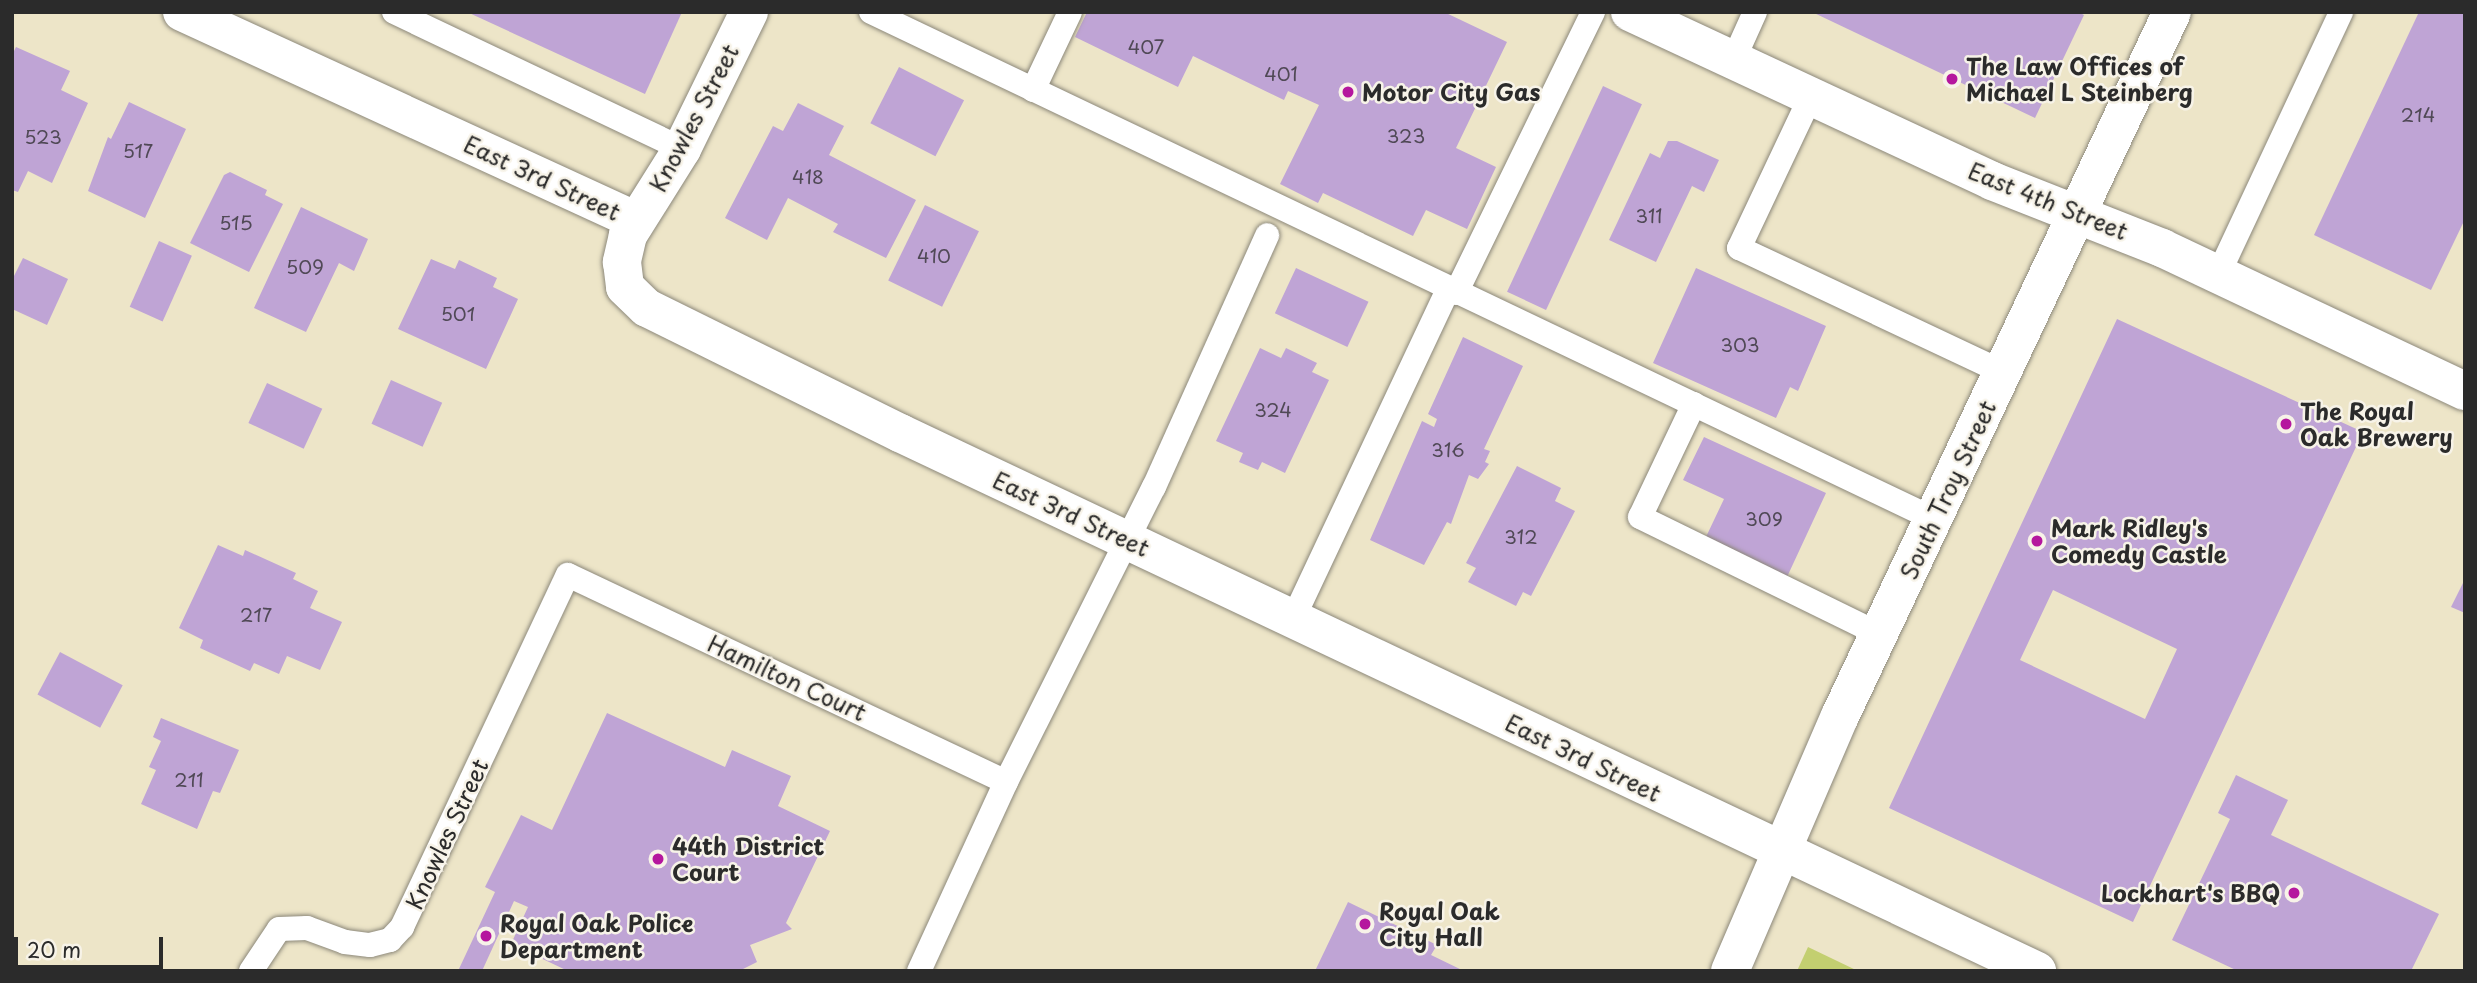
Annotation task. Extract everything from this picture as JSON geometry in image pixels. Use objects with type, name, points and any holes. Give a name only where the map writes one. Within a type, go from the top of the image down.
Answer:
[{"type":"street","name":"East 3rd Street","points":[[182,12],[634,220],[622,262],[625,287],[647,308],[695,335],[2037,971]]},
{"type":"street","name":"Knowles Street","points":[[634,220],[682,149],[749,12]]},
{"type":"street","name":"East 4th Street","points":[[1630,12],[1992,181],[2080,214],[2218,275],[2465,391]]},
{"type":"street","name":"South Troy Street","points":[[1730,971],[1879,634],[2080,214],[2172,12]]},
{"type":"lane","points":[[394,12],[682,149]]},
{"type":"lane","points":[[871,12],[1934,519]]},
{"type":"lane","points":[[1034,90],[1070,12]]},
{"type":"lane","points":[[1293,619],[1452,291],[1593,12]]},
{"type":"lane","points":[[1732,61],[1755,12]]},
{"type":"lane","points":[[2218,275],[2341,12]]},
{"type":"lane","points":[[1810,98],[1740,248],[2003,372]]},
{"type":"lane","points":[[919,971],[1006,782],[1154,487],[1267,235]]},
{"type":"lane","points":[[1694,404],[1640,517],[1879,634]]},
{"type":"lane","name":"Hamilton Court","points":[[568,575],[1006,782]]},
{"type":"lane","name":"Knowles Street","points":[[251,971],[279,929],[307,928],[345,942],[370,945],[390,940],[402,927],[568,575]]},
{"type":"green space","points":[[1808,947],[1858,971],[1797,971]]},
{"type":"building","points":[[467,12],[682,12],[645,94]]},
{"type":"building","points":[[1087,12],[1444,12],[1507,42],[1456,148],[1496,167],[1467,229],[1426,210],[1413,236],[1323,193],[1318,203],[1280,184],[1319,105],[1288,91],[1284,100],[1193,56],[1178,87],[1075,37]]},
{"type":"building","points":[[1812,12],[2078,12],[2084,15],[2035,118]]},
{"type":"building","points":[[2419,12],[2465,12],[2465,219],[2431,290],[2314,235]]},
{"type":"building","points":[[16,47],[70,71],[61,90],[88,103],[52,183],[28,171],[18,192],[12,190],[12,55]]},
{"type":"building","points":[[899,67],[964,100],[935,156],[870,123]]},
{"type":"building","points":[[1603,86],[1642,104],[1546,310],[1507,292]]},
{"type":"building","points":[[129,102],[186,129],[145,218],[88,191],[108,137],[111,139]]},
{"type":"building","points":[[798,103],[844,126],[829,155],[916,200],[886,258],[833,232],[838,224],[788,198],[767,240],[725,218],[773,126],[783,131]]},
{"type":"building","points":[[1668,141],[1677,141],[1719,160],[1704,192],[1692,186],[1656,262],[1609,240],[1650,153],[1660,158]]},
{"type":"building","points":[[230,172],[267,190],[265,195],[283,204],[249,272],[190,243],[224,175]]},
{"type":"building","points":[[925,205],[979,231],[942,307],[888,280]]},
{"type":"building","points":[[301,207],[368,239],[354,271],[339,263],[306,332],[254,308]]},
{"type":"building","points":[[159,241],[192,256],[163,321],[130,307]]},
{"type":"building","points":[[23,258],[68,279],[47,325],[12,309],[12,280]]},
{"type":"building","points":[[431,259],[455,269],[459,260],[497,278],[493,287],[518,299],[486,369],[398,329]]},
{"type":"building","points":[[1296,268],[1369,302],[1347,347],[1275,313]]},
{"type":"building","points":[[1696,268],[1826,326],[1798,391],[1790,387],[1776,418],[1653,363]]},
{"type":"building","points":[[2117,319],[2363,432],[2133,922],[1889,808]],"holes":[[[2053,590],[2177,649],[2145,719],[2020,660]]]},
{"type":"building","points":[[1463,337],[1523,366],[1484,449],[1490,451],[1485,462],[1489,464],[1478,479],[1469,475],[1451,524],[1447,522],[1424,565],[1370,540],[1422,421],[1434,427],[1437,419],[1428,414]]},
{"type":"building","points":[[1260,348],[1281,358],[1286,348],[1317,363],[1312,372],[1329,380],[1285,473],[1262,462],[1258,470],[1239,462],[1243,453],[1216,441]]},
{"type":"building","points":[[391,380],[442,403],[423,447],[371,424]]},
{"type":"building","points":[[267,383],[322,409],[304,449],[248,423]]},
{"type":"building","points":[[1704,437],[1826,493],[1787,577],[1705,539],[1724,499],[1683,480]]},
{"type":"building","points":[[1517,466],[1561,488],[1555,501],[1575,511],[1531,596],[1523,592],[1516,606],[1468,582],[1476,568],[1466,563]]},
{"type":"building","points":[[218,545],[243,556],[245,550],[296,573],[293,579],[318,591],[310,608],[342,622],[320,670],[287,656],[279,674],[254,663],[250,671],[200,648],[203,640],[179,628]]},
{"type":"building","points":[[2465,579],[2465,613],[2451,607]]},
{"type":"building","points":[[60,652],[123,685],[100,728],[37,694]]},
{"type":"building","name":"44th District Court","points":[[607,713],[725,767],[732,750],[791,776],[778,806],[830,831],[786,923],[792,929],[750,945],[757,962],[739,971],[568,971],[511,944],[528,907],[514,901],[482,971],[458,971],[495,892],[485,887],[521,815],[552,830]]},
{"type":"building","points":[[161,718],[239,750],[220,793],[213,791],[197,829],[141,804],[156,770],[149,767],[161,741],[153,737]]},
{"type":"building","name":"Lockhart's BBQ","points":[[2236,775],[2288,800],[2271,835],[2439,914],[2411,971],[2238,971],[2172,940],[2230,819],[2218,813]]},
{"type":"building","name":"Royal Oak City Hall","points":[[1348,902],[1437,945],[1431,955],[1464,971],[1315,971]]},
{"type":"place","name":"The Law Offices of Michael L Steinberg","points":[[1952,79]]},
{"type":"place","name":"Motor City Gas","points":[[1348,92]]},
{"type":"place","name":"The Royal Oak Brewery","points":[[2286,424]]},
{"type":"place","name":"Mark Ridley's Comedy Castle","points":[[2037,541]]},
{"type":"place","name":"44th District Court","points":[[658,859]]},
{"type":"place","name":"Lockhart's BBQ","points":[[2294,893]]},
{"type":"place","name":"Royal Oak City Hall","points":[[1365,924]]},
{"type":"place","name":"Royal Oak Police Department","points":[[486,936]]}]
